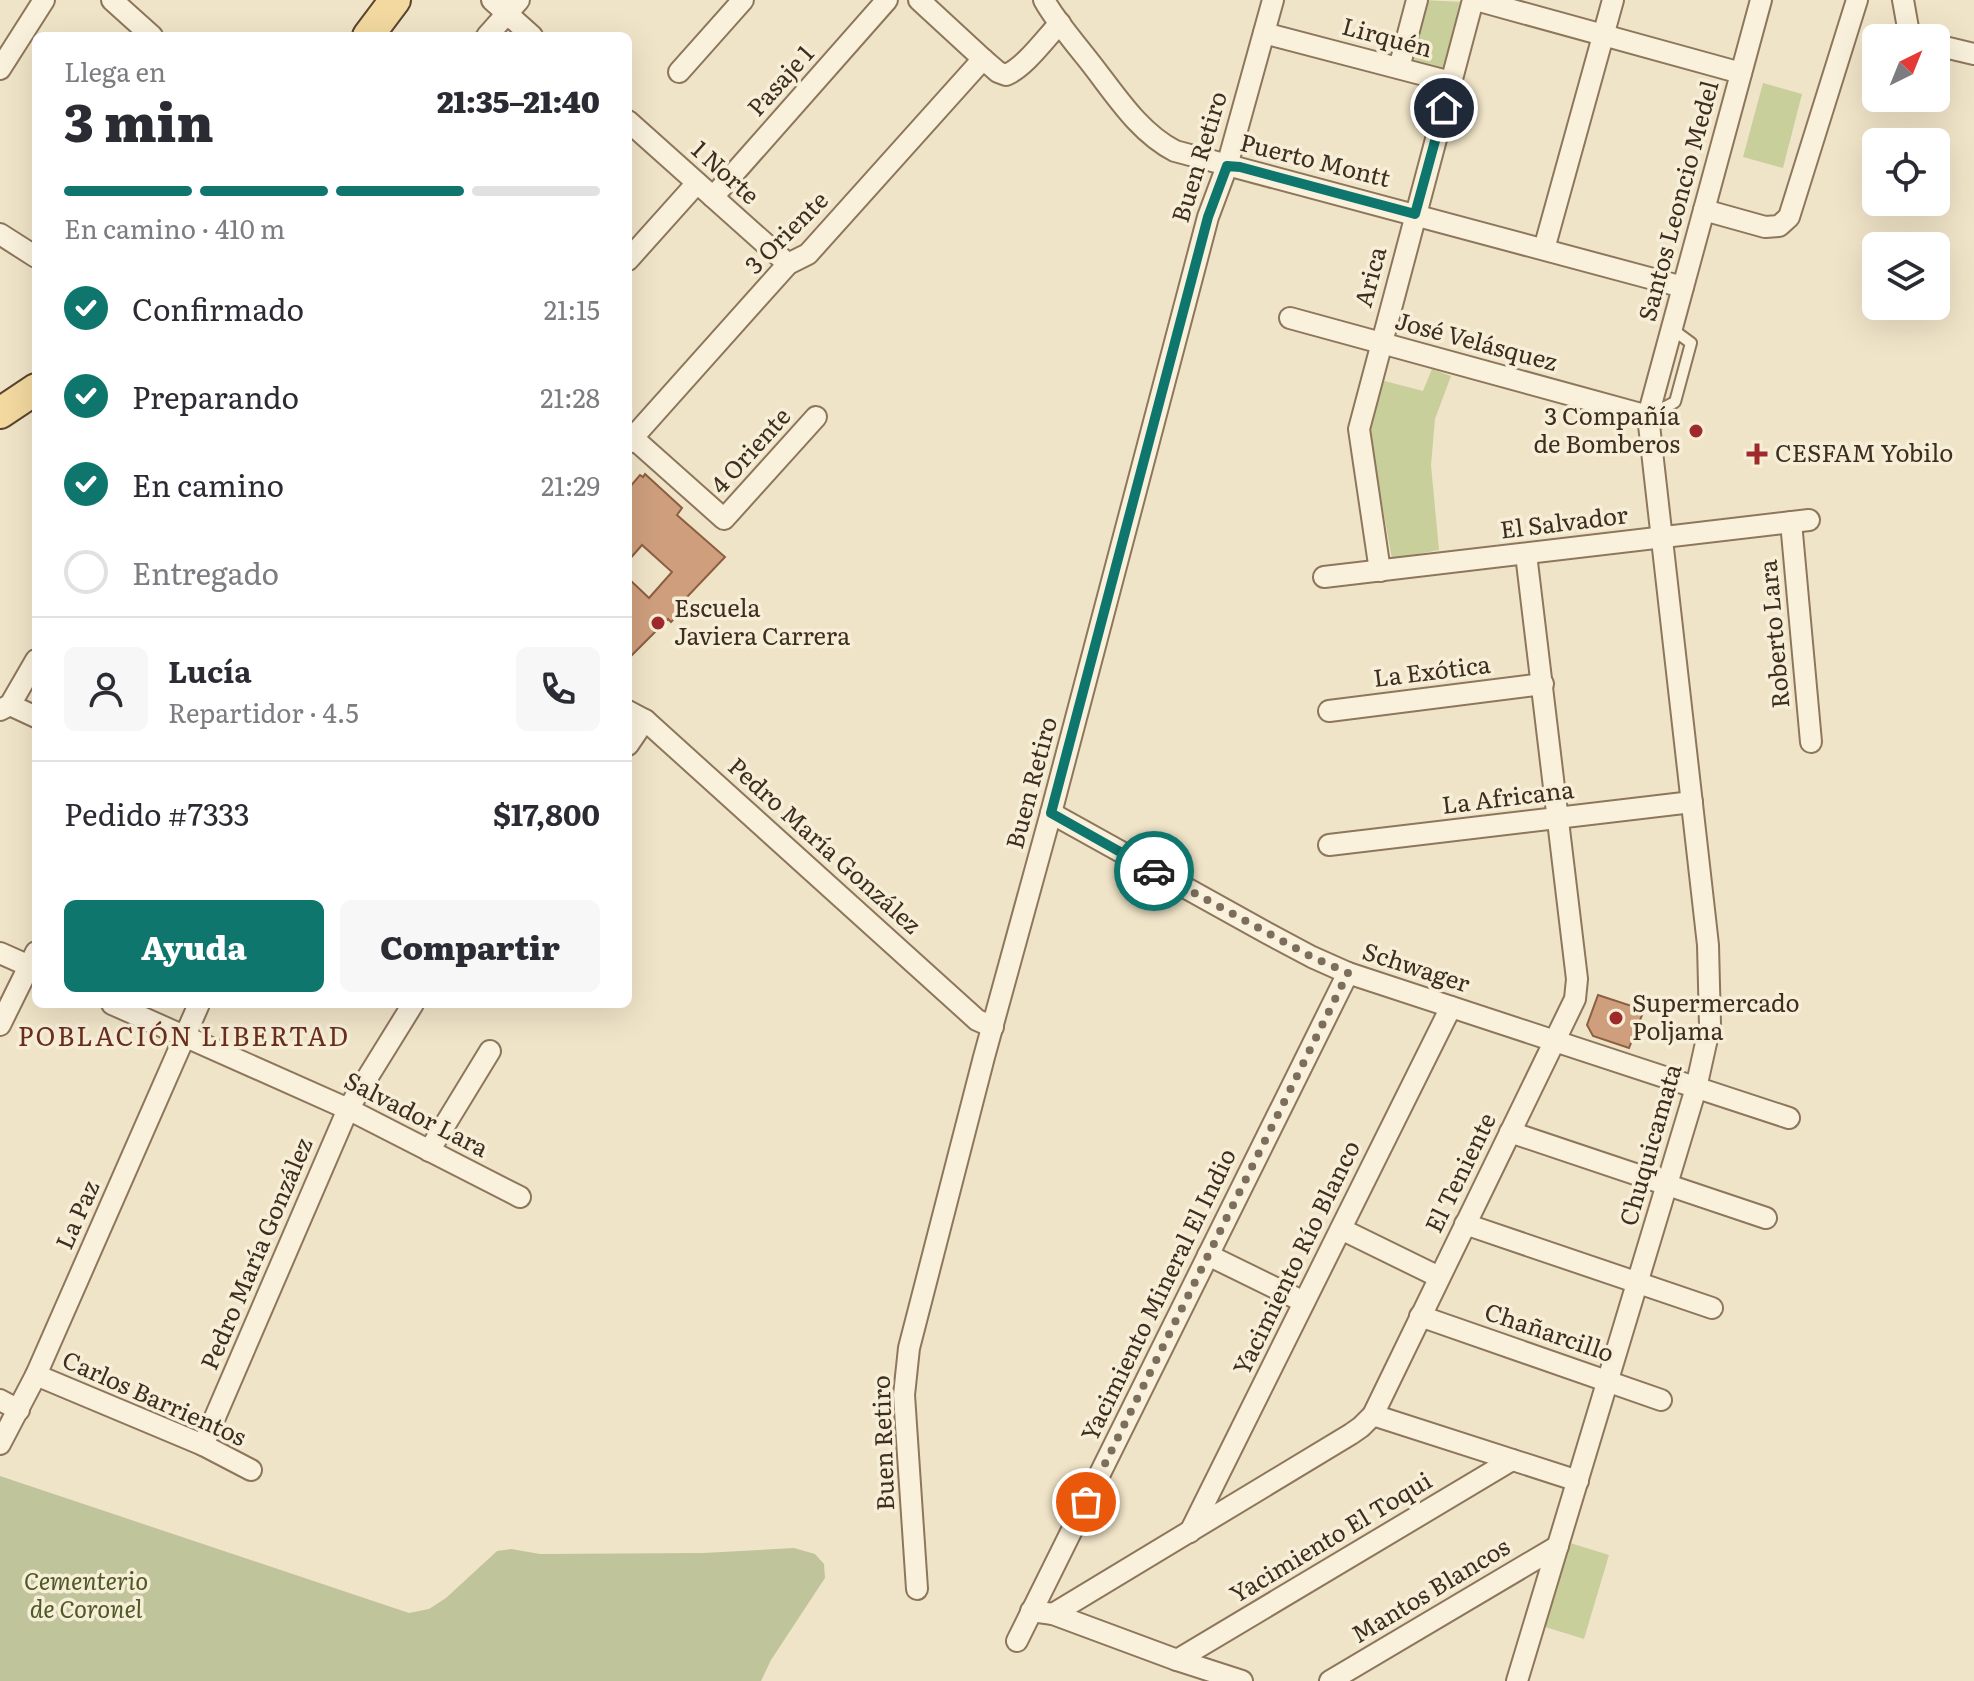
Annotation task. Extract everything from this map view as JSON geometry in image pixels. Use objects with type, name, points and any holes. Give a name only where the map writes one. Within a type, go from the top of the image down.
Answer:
[{"type":"main road","points":[[371,32],[395,0]]},
{"type":"main road","points":[[0,413],[32,392]]},
{"type":"street","points":[[0,69],[44,0]]},
{"type":"street","points":[[112,0],[148,32]]},
{"type":"street","points":[[679,72],[743,0]]},
{"type":"street","name":"Pasaje 1","points":[[632,256],[705,190],[887,0]]},
{"type":"street","points":[[919,0],[998,72],[1006,75],[1013,72],[1060,23]]},
{"type":"street","name":"Puerto Montt","points":[[1044,0],[1136,120],[1175,151],[1683,287]]},
{"type":"street","name":"Buen Retiro","points":[[917,1589],[905,1418],[907,1360],[926,1278],[1208,217],[1227,166],[1273,0]]},
{"type":"street","points":[[1399,68],[1417,0]]},
{"type":"street","points":[[1474,0],[1741,73]]},
{"type":"street","name":"Arica","points":[[1380,571],[1359,429],[1474,0]]},
{"type":"street","points":[[1544,249],[1613,0]]},
{"type":"street","name":"Santos Leoncio Medel","points":[[1648,416],[1761,0]]},
{"type":"street","points":[[1704,210],[1765,227],[1779,226],[1789,217],[1857,0]]},
{"type":"street","points":[[1903,0],[1907,24]]},
{"type":"street","points":[[489,32],[506,5],[529,32]]},
{"type":"street","name":"Lirquén","points":[[1264,33],[1451,82]]},
{"type":"street","points":[[1950,48],[1974,54]]},
{"type":"street","name":"3 Oriente","points":[[632,439],[788,264],[808,254],[983,59]]},
{"type":"street","name":"1 Norte","points":[[632,130],[788,264]]},
{"type":"street","points":[[0,234],[32,254]]},
{"type":"street","name":"José Velásquez","points":[[1290,318],[1648,416]]},
{"type":"street","name":"Chuquicamata","points":[[1517,1681],[1696,1088],[1710,1025],[1708,945],[1648,416]]},
{"type":"street","name":"4 Oriente","points":[[632,443],[724,519],[816,417]]},
{"type":"street","name":"El Salvador","points":[[1324,577],[1800,521]]},
{"type":"street","name":"Roberto Lara","points":[[1800,521],[1811,742]]},
{"type":"street","name":"El Teniente","points":[[1053,1614],[1351,1434],[1373,1415],[1575,999],[1577,990],[1559,818],[1526,554]]},
{"type":"street","points":[[32,666],[5,708],[32,716]]},
{"type":"street","name":"La Exótica","points":[[1329,711],[1543,684]]},
{"type":"street","name":"Pedro María González","points":[[636,715],[977,1020],[993,1027]]},
{"type":"street","name":"La Africana","points":[[1329,845],[1692,802]]},
{"type":"street","name":"Schwager","points":[[1051,813],[1267,933],[1348,973],[1789,1118]]},
{"type":"street","points":[[0,953],[32,962]]},
{"type":"street","points":[[0,1025],[32,964]]},
{"type":"street","name":"Yacimiento Mineral El Indio","points":[[1017,1641],[1348,973]]},
{"type":"street","name":"Yacimiento Río Blanco","points":[[1190,1532],[1451,1007]]},
{"type":"street","name":"Salvador Lara","points":[[121,1008],[348,1109],[520,1197]]},
{"type":"street","name":"La Paz","points":[[0,1444],[36,1375],[197,1008]]},
{"type":"street","name":"Pedro María González","points":[[203,1445],[348,1109],[411,1008]]},
{"type":"street","points":[[429,1151],[490,1051]]},
{"type":"street","points":[[1510,1132],[1766,1218]]},
{"type":"street","points":[[1465,1224],[1712,1308]]},
{"type":"street","points":[[1341,1229],[1439,1277]]},
{"type":"street","points":[[1208,1255],[1304,1302]]},
{"type":"street","name":"Chañarcillo","points":[[1420,1316],[1661,1400]]},
{"type":"street","name":"Carlos Barrientos","points":[[36,1375],[203,1445],[251,1470]]},
{"type":"street","points":[[0,1400],[19,1410]]},
{"type":"street","points":[[1373,1415],[1578,1481]]},
{"type":"street","name":"Yacimiento El Toqui","points":[[1177,1660],[1512,1460]]},
{"type":"street","name":"Mantos Blancos","points":[[1330,1681],[1558,1546]]},
{"type":"street","points":[[1031,1611],[1053,1614],[1242,1681]]},
{"type":"green space","points":[[1422,0],[1464,2],[1449,72],[1409,66]]},
{"type":"green space","points":[[1763,83],[1802,94],[1783,168],[1743,157]]},
{"type":"green space","points":[[1432,369],[1451,376],[1435,419],[1431,465],[1439,550],[1392,559],[1368,426],[1381,380],[1423,391]]},
{"type":"green space","name":"Cementerio de Coronel","points":[[0,1476],[409,1613],[429,1609],[446,1598],[497,1551],[511,1549],[540,1554],[703,1553],[794,1548],[815,1554],[824,1564],[825,1578],[771,1660],[761,1681],[0,1681]]},
{"type":"green space","points":[[1567,1542],[1609,1555],[1584,1639],[1542,1626]]},
{"type":"building","points":[[645,474],[682,508],[677,515],[725,557],[686,598],[690,602],[632,655],[632,582],[649,598],[672,572],[642,545],[632,556],[632,484],[640,475],[643,477]]},
{"type":"building","name":"Supermercado Poljama","points":[[1598,995],[1644,1010],[1629,1048],[1593,1036],[1587,1025]]},
{"type":"way so far","points":[[1086,1502],[1348,973],[1312,957],[1154,871]]},
{"type":"place","name":"3 Compañía de Bomberos","points":[[1696,431]]},
{"type":"place","name":"CESFAM Yobilo","points":[[1757,454]]},
{"type":"place","name":"Escuela Javiera Carrera","points":[[658,623]]},
{"type":"place","name":"Supermercado Poljama","points":[[1616,1018]]},
{"type":"district","name":"POBLACIÓN LIBERTAD","points":[[184,1037]]},
{"type":"route","points":[[1154,871],[1051,813],[1208,217],[1227,166],[1415,214],[1444,108]]}]
